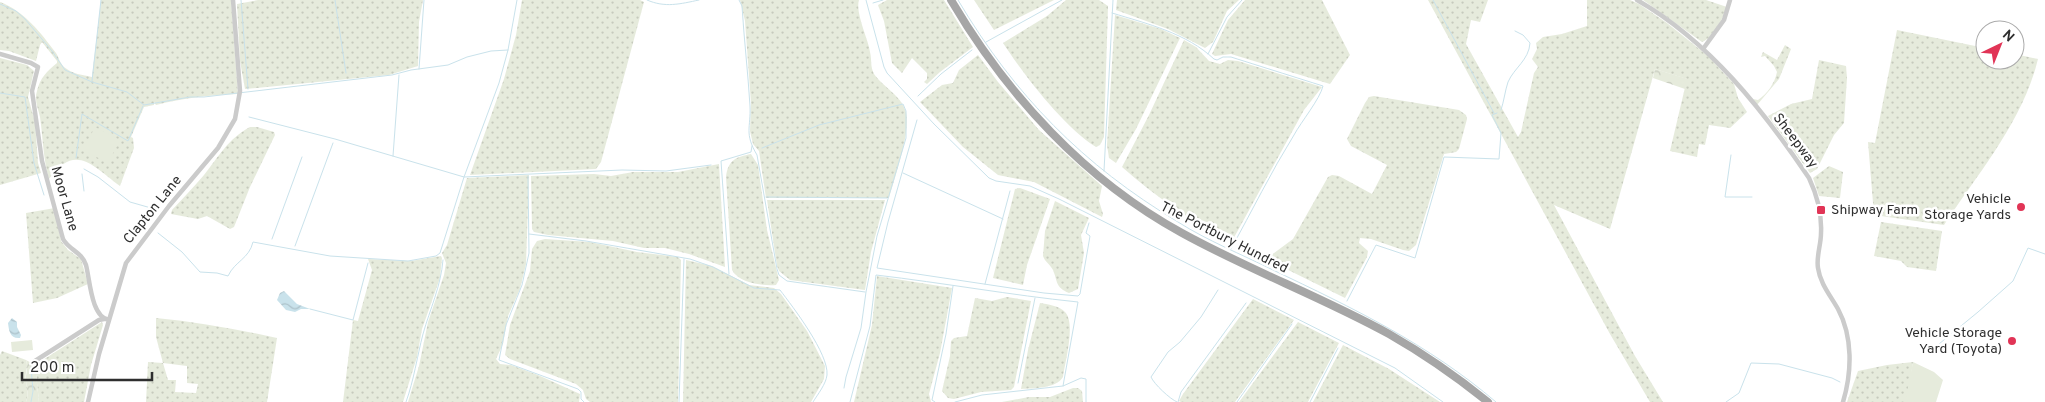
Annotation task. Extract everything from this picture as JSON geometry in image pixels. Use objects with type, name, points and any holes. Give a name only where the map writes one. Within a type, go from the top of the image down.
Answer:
[{"type":"main road","name":"The Portbury Hundred","points":[[951,0],[982,50],[1014,92],[1071,151],[1102,178],[1146,211],[1182,233],[1388,334],[1437,364],[1488,402]]},
{"type":"street","name":"Clapton Lane","points":[[88,402],[106,320],[126,263],[164,212],[218,148],[235,119],[240,101],[240,91],[233,0]]},
{"type":"street","name":"Sheepway","points":[[1637,0],[1662,16],[1703,49],[1734,80],[1797,160],[1815,189],[1822,233],[1818,271],[1845,324],[1849,340],[1849,369],[1843,402]]},
{"type":"street","points":[[1703,49],[1724,20],[1730,0]]},
{"type":"street","name":"Moor Lane","points":[[0,54],[31,62],[38,68],[32,91],[42,161],[63,239],[84,261],[96,311],[106,320]]},
{"type":"street","points":[[35,361],[98,320],[106,320]]},
{"type":"green space","points":[[101,0],[231,0],[238,94],[197,97],[156,105],[154,102],[154,105],[144,107],[131,137],[133,138],[134,148],[120,186],[93,165],[76,160],[67,162],[58,168],[49,179],[45,163],[36,94],[42,79],[57,61],[42,42],[36,61],[9,51],[0,50],[0,2],[17,11],[31,23],[56,53],[64,67],[74,73],[92,77]]},
{"type":"green space","points":[[258,0],[423,0],[419,22],[418,66],[389,75],[245,89],[240,61],[237,4]]},
{"type":"green space","points":[[522,0],[640,0],[644,2],[601,162],[596,169],[470,175],[504,79],[516,35]]},
{"type":"green space","points":[[740,0],[859,0],[859,12],[869,46],[874,74],[896,96],[906,112],[907,120],[904,142],[889,198],[766,198],[759,151],[753,144],[750,131],[751,103],[745,21]]},
{"type":"green space","points":[[887,0],[944,0],[973,47],[927,84],[924,82],[927,79],[927,73],[912,58],[902,73],[892,63],[884,21],[878,5]]},
{"type":"green space","points":[[974,0],[1054,0],[994,30]]},
{"type":"green space","points":[[1066,0],[1099,0],[1108,6],[1104,137],[1100,145],[1096,147],[1071,127],[1045,100],[1003,43],[1047,16]]},
{"type":"green space","points":[[1117,0],[1239,0],[1227,11],[1213,42],[1205,48],[1168,29],[1116,10]]},
{"type":"green space","points":[[1245,0],[1322,0],[1350,55],[1330,84],[1231,54],[1215,56],[1212,54],[1228,20]]},
{"type":"green space","points":[[1428,0],[1488,0],[1480,22],[1471,20],[1466,44],[1518,137],[1521,132],[1534,73],[1538,67],[1532,59],[1537,49],[1536,43],[1543,37],[1562,34],[1587,26],[1587,0],[1630,0],[1639,4],[1667,23],[1708,56],[1734,84],[1738,98],[1747,112],[1730,128],[1709,125],[1705,145],[1699,144],[1697,157],[1670,151],[1687,79],[1655,69],[1610,229],[1554,205],[1635,356],[1663,402],[1650,402],[1610,334]]},
{"type":"green space","points":[[1643,0],[1706,0],[1727,7],[1714,32],[1707,40],[1702,42]]},
{"type":"green space","points":[[1115,15],[1161,29],[1180,38],[1136,129],[1116,163],[1109,158],[1107,145]]},
{"type":"green space","points":[[1897,30],[1975,46],[1975,70],[2025,70],[2025,56],[2038,59],[2022,104],[2011,125],[1944,225],[1874,215],[1868,142],[1875,143]]},
{"type":"green space","points":[[1184,40],[1196,47],[1209,61],[1220,64],[1228,60],[1238,61],[1322,87],[1304,110],[1231,243],[1174,208],[1122,167]]},
{"type":"green space","points":[[1785,45],[1791,49],[1779,79],[1757,105],[1753,99],[1758,100],[1761,98],[1772,84],[1777,72],[1765,56],[1761,57],[1763,52],[1777,60]]},
{"type":"green space","points":[[978,55],[998,82],[1039,130],[1102,186],[1099,201],[1103,214],[1102,217],[1034,182],[998,175],[963,147],[920,102],[942,85],[953,83],[959,70]]},
{"type":"green space","points":[[0,58],[27,65],[34,71],[28,97],[35,122],[38,163],[41,173],[0,185]]},
{"type":"green space","points":[[1819,60],[1846,66],[1844,123],[1834,135],[1817,169],[1810,173],[1768,116],[1791,104],[1812,99]]},
{"type":"green space","points":[[1655,69],[1688,79],[1685,89],[1653,78]]},
{"type":"green space","points":[[1374,96],[1459,110],[1466,115],[1467,119],[1459,149],[1456,152],[1444,154],[1416,245],[1409,251],[1371,239],[1360,238],[1359,243],[1368,251],[1367,257],[1345,298],[1266,259],[1293,239],[1328,177],[1332,175],[1339,176],[1372,194],[1387,165],[1351,146],[1347,139],[1365,103],[1369,97]]},
{"type":"green space","points":[[95,127],[120,140],[108,163],[83,150]]},
{"type":"green space","points":[[250,127],[274,132],[275,135],[250,187],[234,227],[230,229],[207,216],[198,219],[171,214],[172,210],[230,142]]},
{"type":"green space","points":[[751,154],[758,165],[767,230],[779,280],[776,285],[764,285],[745,281],[732,270],[726,177],[727,171],[734,160]]},
{"type":"green space","points":[[719,164],[725,267],[689,254],[665,248],[644,248],[613,241],[548,235],[534,232],[532,229],[531,176],[594,174],[611,176],[633,172],[678,172]]},
{"type":"green space","points":[[1829,166],[1843,172],[1840,198],[1819,196],[1813,178]]},
{"type":"green space","points":[[529,175],[526,264],[520,289],[508,316],[503,344],[496,359],[500,364],[511,365],[538,375],[580,394],[579,402],[408,402],[419,366],[428,322],[444,275],[446,263],[442,253],[447,245],[467,178]]},
{"type":"green space","points":[[1020,188],[1050,199],[1027,265],[1023,285],[993,278],[1015,189]]},
{"type":"green space","points":[[767,200],[885,200],[871,252],[865,290],[790,280],[779,271]]},
{"type":"green space","points":[[1055,201],[1089,218],[1081,235],[1084,253],[1078,289],[1069,293],[1059,286],[1053,270],[1043,256],[1045,231]]},
{"type":"green space","points":[[55,208],[61,241],[68,250],[81,259],[88,284],[57,298],[33,303],[26,213]]},
{"type":"green space","points":[[1881,222],[1942,231],[1936,271],[1907,267],[1901,261],[1874,256]]},
{"type":"green space","points":[[545,239],[590,242],[637,252],[678,257],[681,260],[678,402],[590,402],[586,399],[583,390],[576,384],[510,359],[505,355],[510,325],[530,271],[532,249],[537,241]]},
{"type":"green space","points":[[441,256],[440,278],[422,329],[417,357],[403,402],[343,402],[353,320],[358,321],[372,270],[368,259],[411,261]]},
{"type":"green space","points":[[686,260],[712,266],[749,285],[774,288],[781,294],[807,331],[825,366],[824,379],[811,402],[683,402]]},
{"type":"green space","points":[[877,276],[952,288],[940,353],[929,394],[931,402],[854,402],[872,325]]},
{"type":"green space","points":[[1007,297],[1031,301],[1014,387],[1011,390],[981,392],[954,399],[948,398],[942,391],[950,356],[951,341],[954,338],[967,336],[975,298],[992,301]]},
{"type":"green space","points":[[1253,299],[1294,320],[1235,402],[1179,401],[1183,394]]},
{"type":"green space","points":[[1040,303],[1060,308],[1068,317],[1070,333],[1063,377],[1060,381],[1050,386],[1021,389],[1028,350]]},
{"type":"green space","points":[[156,318],[217,326],[277,338],[267,402],[146,402],[148,362],[163,363],[156,337]],"holes":[[[163,363],[187,366],[187,383],[198,384],[196,393],[175,392],[176,380],[168,380]]]},
{"type":"green space","points":[[102,322],[103,325],[91,365],[84,402],[39,402],[35,365]]},
{"type":"green space","points":[[1298,322],[1339,343],[1308,402],[1239,402]]},
{"type":"green space","points":[[32,340],[33,350],[12,352],[11,342]]},
{"type":"green space","points":[[1343,345],[1389,369],[1440,402],[1313,402]]},
{"type":"green space","points":[[2,351],[26,360],[28,394],[26,402],[0,402],[0,355]]},
{"type":"green space","points":[[26,360],[35,365],[39,402],[26,402],[28,394]]},
{"type":"green space","points":[[1913,362],[1907,402],[1847,402],[1858,371]]},
{"type":"green space","points":[[1913,362],[1934,372],[1943,380],[1936,402],[1905,402]]},
{"type":"green space","points":[[1073,388],[1078,388],[1082,391],[1083,402],[1002,402],[1029,397],[1050,397]]},
{"type":"water","points":[[284,291],[297,304],[310,309],[301,309],[295,312],[286,310],[277,300],[280,293]]},
{"type":"water","points":[[12,318],[17,322],[21,335],[20,338],[12,336],[10,332],[8,323]]},
{"type":"waterway","points":[[92,81],[101,0]]},
{"type":"waterway","points":[[241,0],[248,89]]},
{"type":"waterway","points":[[335,0],[346,73]]},
{"type":"waterway","points":[[419,69],[424,0]]},
{"type":"waterway","points":[[249,117],[335,139],[464,177],[499,83],[508,50],[517,0]]},
{"type":"waterway","points":[[647,0],[666,5],[699,0]]},
{"type":"waterway","points":[[739,0],[742,6],[749,94],[749,136],[757,155],[779,275],[787,281],[865,292]]},
{"type":"waterway","points":[[866,0],[887,73],[934,124],[989,178],[996,181],[1030,186],[1059,199],[1395,368],[1443,402]]},
{"type":"waterway","points":[[873,3],[883,0]]},
{"type":"waterway","points":[[958,0],[1003,67],[1028,97],[1054,126],[1112,177],[1144,200],[1201,235],[1332,298],[1389,328],[1444,362],[1496,402]]},
{"type":"waterway","points":[[986,42],[1062,0]]},
{"type":"waterway","points":[[1104,171],[1113,0]]},
{"type":"waterway","points":[[1208,54],[1227,17],[1242,0]]},
{"type":"waterway","points":[[1433,0],[1494,113]]},
{"type":"waterway","points":[[0,4],[16,11],[25,19],[65,70],[92,82],[127,92],[144,105],[190,97],[204,97],[392,75],[411,70],[448,65],[467,57],[491,51],[508,50]]},
{"type":"waterway","points":[[1112,13],[1166,30],[1191,42],[1214,59],[1231,57],[1323,86],[1277,163],[1231,249]]},
{"type":"waterway","points":[[1501,110],[1508,82],[1529,49],[1530,43],[1523,35],[1515,31]]},
{"type":"waterway","points":[[918,96],[941,74],[972,50]]},
{"type":"waterway","points":[[393,156],[399,75]]},
{"type":"waterway","points":[[0,93],[25,97],[34,163],[44,195]]},
{"type":"waterway","points":[[762,148],[819,125],[903,104],[906,111],[906,138],[877,236],[861,328],[844,388]]},
{"type":"waterway","points":[[76,158],[82,114],[128,141],[143,106]]},
{"type":"waterway","points":[[1347,301],[1376,245],[1415,258],[1444,157],[1499,159],[1501,133],[1492,115],[1497,113]]},
{"type":"waterway","points":[[917,120],[877,268],[1044,293],[1078,296],[1080,294],[1090,236],[1086,233],[1089,223]]},
{"type":"waterway","points":[[295,246],[333,143]]},
{"type":"waterway","points":[[729,274],[721,161],[751,152],[752,146]]},
{"type":"waterway","points":[[1731,155],[1725,197],[1752,197]]},
{"type":"waterway","points":[[272,239],[302,157]]},
{"type":"waterway","points":[[158,233],[182,252],[200,272],[228,276],[251,248],[253,242],[330,256],[408,261],[436,256],[440,253],[464,177],[622,170],[666,171],[711,165]]},
{"type":"waterway","points":[[84,169],[98,177],[130,202],[158,210]]},
{"type":"waterway","points":[[903,173],[1003,219]]},
{"type":"waterway","points":[[82,174],[84,191]]},
{"type":"waterway","points":[[528,176],[529,253],[522,285],[506,325],[499,360],[578,389],[584,402]]},
{"type":"waterway","points":[[985,284],[1010,191]]},
{"type":"waterway","points":[[766,197],[887,198]]},
{"type":"waterway","points":[[529,234],[586,241],[690,259],[713,267],[754,288],[780,290],[809,331],[826,366],[827,375],[825,382],[813,402]]},
{"type":"waterway","points":[[1939,344],[2013,281],[2028,248],[2045,254]]},
{"type":"waterway","points":[[679,402],[684,259]]},
{"type":"waterway","points":[[406,402],[423,334],[438,288],[443,260]]},
{"type":"waterway","points":[[310,309],[353,320],[368,263]]},
{"type":"waterway","points":[[850,402],[870,326],[876,275],[1078,302],[1063,386],[1081,378],[1086,379],[1086,402]]},
{"type":"waterway","points":[[935,402],[932,400],[946,334],[953,286]]},
{"type":"waterway","points":[[1177,402],[1170,398],[1151,377],[1168,352],[1180,342],[1201,317],[1218,290]]},
{"type":"waterway","points":[[1018,383],[1035,298]]},
{"type":"waterway","points":[[1178,402],[1181,392],[1246,303]]},
{"type":"waterway","points":[[1237,402],[1292,324]]},
{"type":"waterway","points":[[1310,402],[1338,348]]},
{"type":"waterway","points":[[1726,402],[1739,393],[1751,363],[1779,364],[1832,378],[1840,382]]},
{"type":"waterway","points":[[31,367],[33,391],[31,402]]},
{"type":"waterway","points":[[955,402],[982,395],[1063,386]]},
{"type":"place","name":"Vehicle Storage Yards","points":[[2021,207]]},
{"type":"place","name":"Shipway Farm","points":[[1821,210]]},
{"type":"place","name":"Vehicle Storage Yard (Toyota)","points":[[2012,341]]}]
